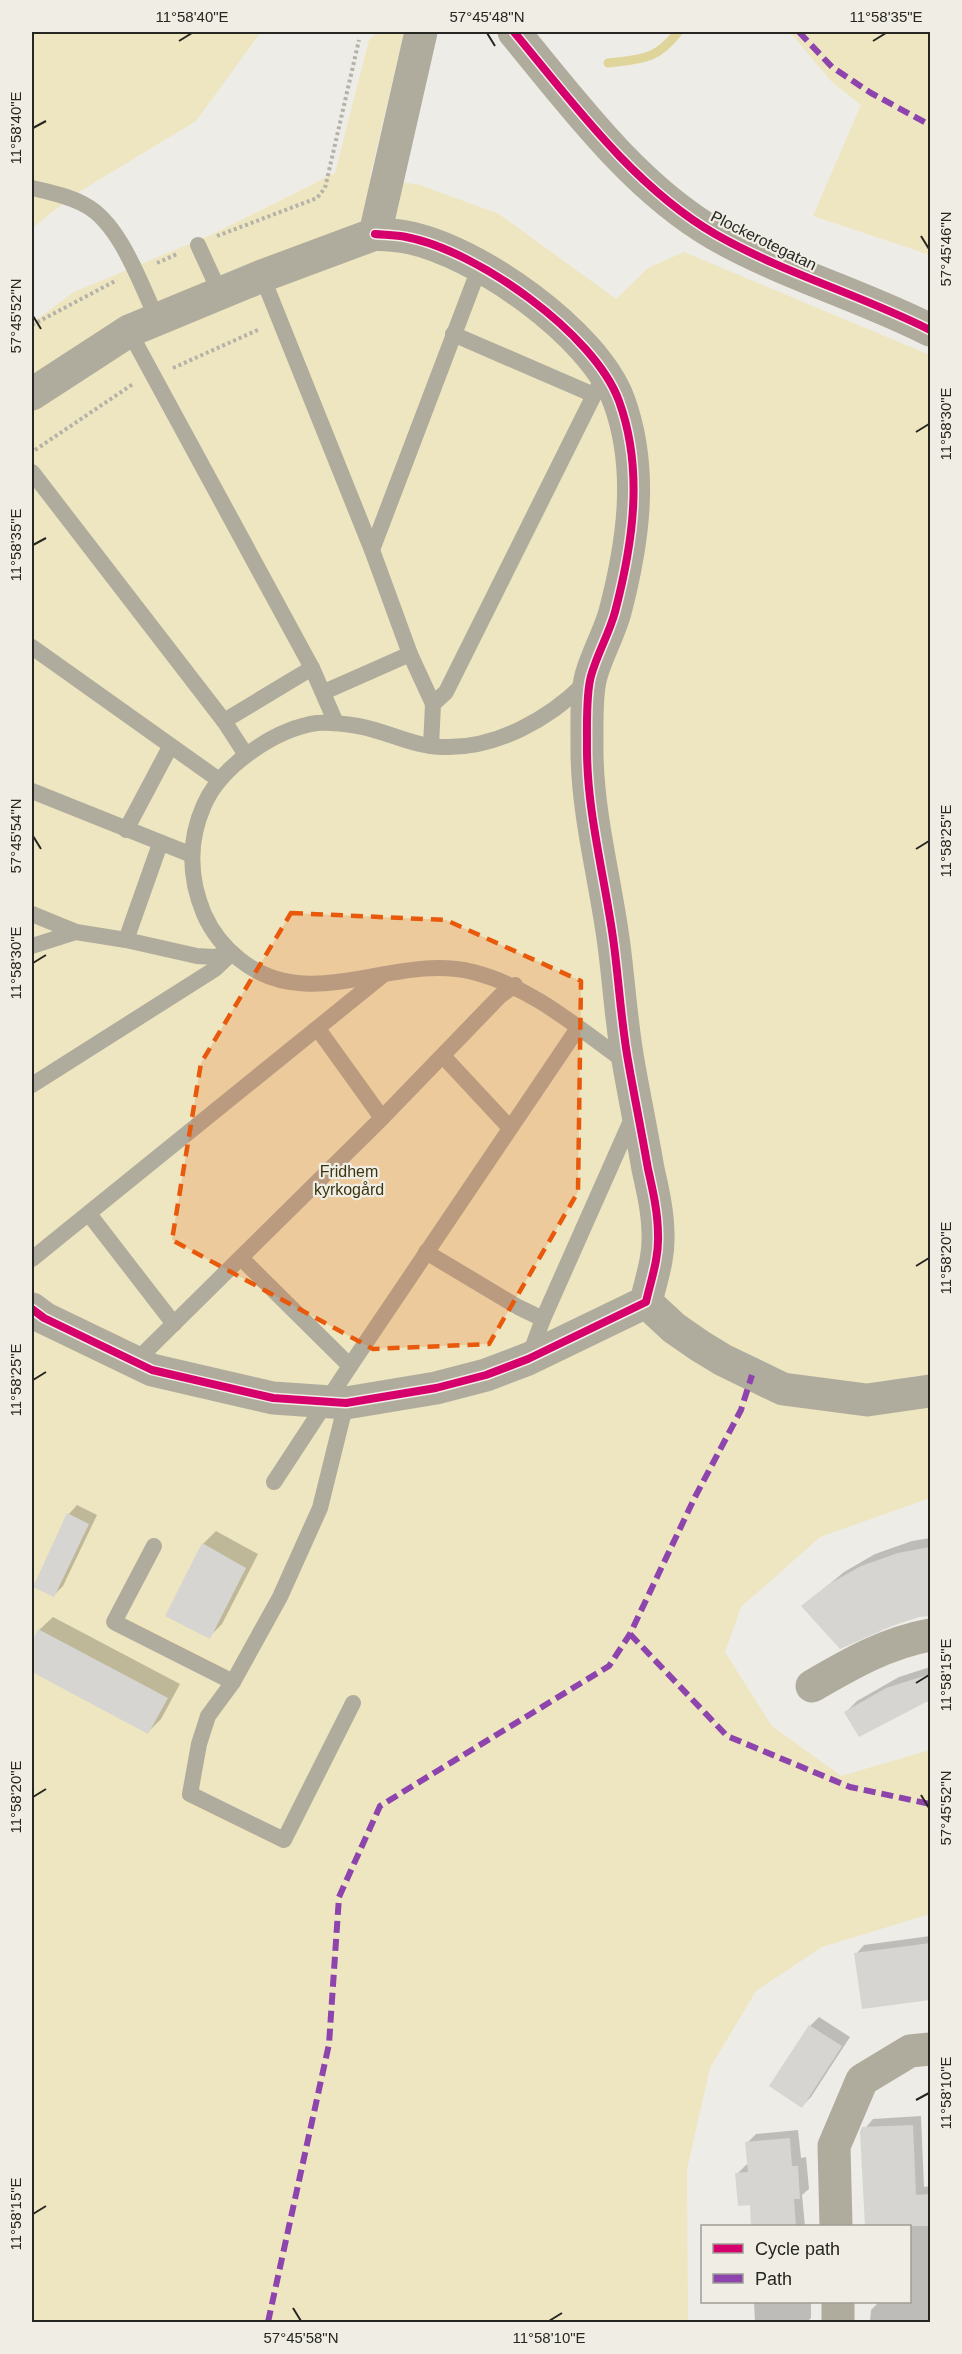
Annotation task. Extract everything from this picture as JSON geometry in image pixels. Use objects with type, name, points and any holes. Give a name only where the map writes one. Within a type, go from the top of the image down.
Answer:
[{"type":"street","points":[[375,234],[421,32]]},
{"type":"street","name":"Plockerotegatan","points":[[514,32],[628,165],[687,215],[715,234],[778,264],[930,330]]},
{"type":"street","points":[[32,394],[143,325],[262,276],[375,234],[407,237],[451,253],[480,266],[538,305],[576,338],[599,384],[619,400],[633,456],[634,496],[631,537],[614,614],[590,678],[587,745],[591,807],[613,937],[628,1063],[656,1207],[658,1237],[655,1264],[646,1302]]},
{"type":"street","points":[[32,1309],[44,1318],[152,1370],[273,1398],[336,1402],[436,1388],[486,1375],[528,1359],[646,1302]]},
{"type":"street","points":[[646,1302],[674,1328],[700,1346],[723,1360],[783,1389],[867,1400],[930,1391]]},
{"type":"street","points":[[812,1686],[864,1656],[905,1640],[930,1635]]},
{"type":"street","points":[[836,2225],[834,2146],[862,2080],[910,2050],[930,2049]]},
{"type":"street","points":[[838,2303],[838,2322]]},
{"type":"lane","points":[[32,188],[85,205],[114,232],[135,272],[152,374],[312,668],[336,723]]},
{"type":"lane","points":[[198,245],[220,293]]},
{"type":"lane","points":[[372,550],[480,266]]},
{"type":"lane","points":[[262,276],[372,550],[410,654],[433,704],[431,746]]},
{"type":"lane","points":[[433,704],[446,692],[599,384],[453,334]]},
{"type":"lane","points":[[32,472],[224,721],[246,755]]},
{"type":"lane","points":[[32,647],[219,780]]},
{"type":"lane","points":[[324,692],[410,654]]},
{"type":"lane","points":[[224,721],[312,668]]},
{"type":"lane","points":[[590,678],[570,699],[545,716],[522,728],[481,743],[445,748],[336,723],[303,726],[269,741],[246,755],[219,780],[207,799],[197,821],[192,841],[194,882],[198,900],[208,923],[232,953],[254,971],[282,982],[321,984],[432,967],[471,971],[515,985],[628,1063]]},
{"type":"lane","points":[[126,830],[170,747]]},
{"type":"lane","points":[[32,791],[192,855]]},
{"type":"lane","points":[[126,940],[160,844]]},
{"type":"lane","points":[[32,914],[76,932],[126,940],[197,956],[214,957],[232,953]]},
{"type":"lane","points":[[32,946],[76,932]]},
{"type":"lane","points":[[32,1085],[215,969],[232,953]]},
{"type":"lane","points":[[32,1260],[386,973]]},
{"type":"lane","points":[[135,1362],[382,1118],[500,996],[515,985]]},
{"type":"lane","points":[[353,1703],[284,1840],[190,1794],[199,1744],[208,1716],[233,1682],[280,1597],[320,1508],[336,1402],[350,1366],[578,1028]]},
{"type":"lane","points":[[318,1029],[382,1118]]},
{"type":"lane","points":[[443,1056],[510,1128]]},
{"type":"lane","points":[[528,1359],[543,1319],[637,1108]]},
{"type":"lane","points":[[89,1214],[174,1324]]},
{"type":"lane","points":[[426,1252],[543,1319]]},
{"type":"lane","points":[[241,1258],[350,1366]]},
{"type":"lane","points":[[274,1482],[336,1402]]},
{"type":"lane","points":[[154,1546],[114,1622],[233,1682]]},
{"type":"path","points":[[32,325],[57,310],[135,272],[229,230],[317,198],[325,188],[359,40]]},
{"type":"path","points":[[32,452],[152,374],[280,321]]},
{"type":"highlighted area","points":[[291,913],[446,920],[581,981],[578,1192],[489,1344],[373,1349],[172,1240],[201,1063]]},
{"type":"green space","points":[[32,32],[261,32],[196,121],[74,195],[32,228]]},
{"type":"green space","name":"Fridhem kyrkogård","points":[[377,32],[404,32],[370,177],[420,185],[499,214],[616,299],[648,268],[684,252],[930,355],[930,1498],[820,1537],[741,1607],[725,1652],[772,1726],[841,1776],[930,1750],[930,1914],[822,1947],[756,1991],[710,2068],[687,2169],[688,2322],[32,2322],[32,323],[74,292],[213,234],[335,173],[369,40]]},
{"type":"green space","points":[[790,32],[930,32],[930,255],[813,216],[861,105],[831,81]]},
{"type":"building","points":[[67,1513],[89,1524],[54,1597],[33,1587]]},
{"type":"building","points":[[202,1543],[246,1568],[210,1639],[165,1616]]},
{"type":"building","points":[[930,1547],[930,1616],[919,1617],[892,1626],[840,1649],[801,1606],[829,1584],[861,1566],[898,1553]]},
{"type":"building","points":[[38,1629],[168,1698],[148,1734],[32,1672],[32,1642]]},
{"type":"building","points":[[930,1674],[930,1700],[859,1737],[844,1712],[886,1688]]},
{"type":"building","points":[[930,1943],[930,2000],[862,2009],[854,1953]]},
{"type":"building","points":[[809,2025],[842,2046],[802,2108],[769,2086]]},
{"type":"building","points":[[913,2125],[916,2195],[930,2194],[930,2226],[865,2225],[860,2132],[862,2127]]},
{"type":"building","points":[[790,2138],[792,2166],[798,2166],[800,2199],[794,2199],[796,2225],[751,2225],[750,2205],[738,2206],[735,2173],[748,2172],[745,2142]]},
{"type":"waterway","points":[[608,63],[639,59],[655,53],[678,32]]},
{"type":"marked path","points":[[799,32],[832,67],[871,93],[930,125]]},
{"type":"marked path","points":[[268,2322],[329,2044],[339,1897],[380,1806],[609,1666],[630,1634],[695,1497],[741,1410],[752,1375]]},
{"type":"marked path","points":[[630,1634],[727,1736],[850,1787],[930,1804]]},
{"type":"cycle path","points":[[514,32],[606,142],[631,168],[685,215],[715,234],[768,261],[930,330]]},
{"type":"cycle path","points":[[32,1309],[44,1318],[152,1370],[273,1398],[346,1403],[436,1388],[486,1375],[528,1359],[646,1302],[657,1252],[657,1218],[626,1050],[613,938],[592,817],[587,768],[589,683],[615,612],[631,533],[633,480],[627,427],[619,401],[606,375],[585,349],[529,298],[498,277],[434,245],[406,237],[375,234]]}]
